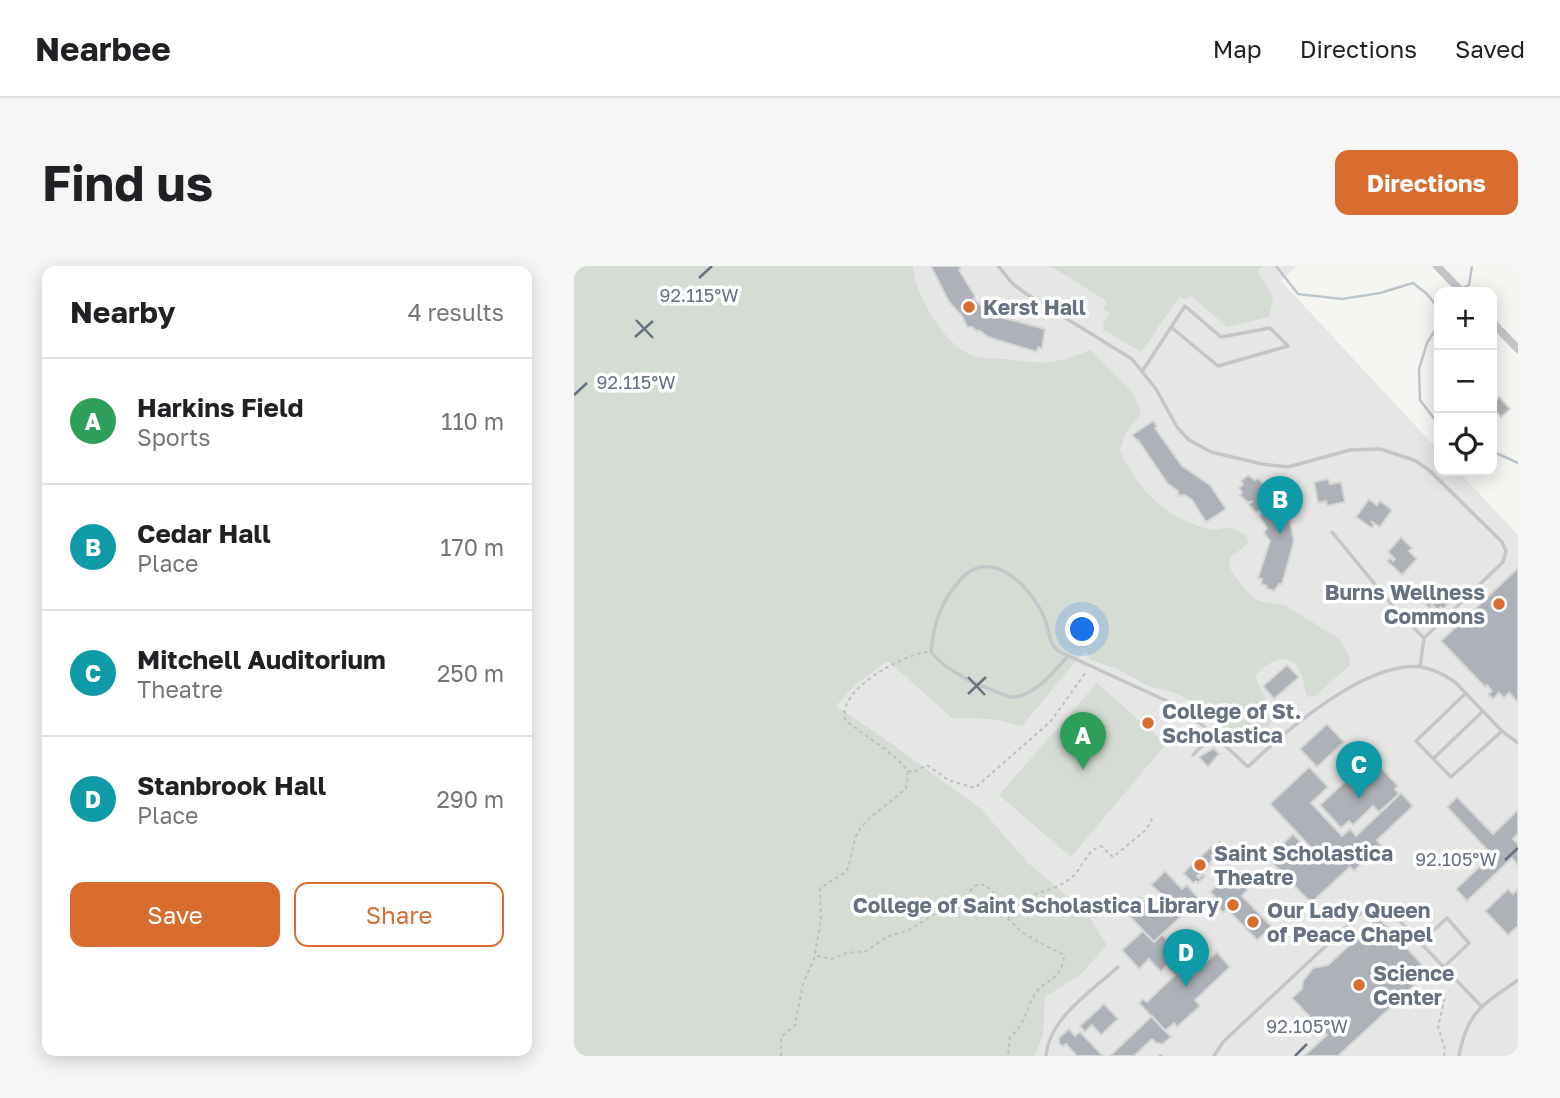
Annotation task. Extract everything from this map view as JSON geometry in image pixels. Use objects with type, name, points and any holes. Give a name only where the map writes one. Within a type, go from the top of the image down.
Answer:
[{"type":"street","points":[[1437,266],[1457,287]]},
{"type":"street","points":[[1497,327],[1518,349]]},
{"type":"lane","points":[[998,266],[1013,284],[1025,293],[1119,349],[1143,370],[1177,427],[1189,440],[1211,452],[1288,467],[1350,450],[1380,449],[1414,460],[1448,488],[1502,542],[1506,555],[1487,579],[1424,638],[1420,667]]},
{"type":"lane","points":[[1143,370],[1171,327],[1185,306],[1221,337],[1270,328],[1288,346],[1218,366],[1171,327]]},
{"type":"lane","points":[[1332,533],[1396,610],[1424,638]]},
{"type":"lane","points":[[1068,656],[1032,690],[1018,697],[1010,697],[960,676],[931,652],[938,613],[947,595],[964,576],[975,568],[987,565],[1002,570],[1024,586],[1045,619],[1052,645],[1090,667],[1180,707],[1248,766],[1292,726],[1349,688],[1384,672],[1420,667],[1446,675],[1518,744]]},
{"type":"lane","points":[[1466,692],[1416,741],[1451,777],[1502,731]]},
{"type":"lane","points":[[1433,758],[1483,711]]},
{"type":"lane","points":[[1193,755],[1213,734]]},
{"type":"lane","points":[[1214,1056],[1223,1042],[1361,913],[1379,906],[1389,910],[1481,1006]]},
{"type":"lane","points":[[1420,943],[1447,918],[1469,943],[1444,967]]},
{"type":"lane","points":[[1046,1056],[1047,1044],[1061,1020],[1118,967]]},
{"type":"lane","points":[[1459,1056],[1465,1028],[1481,1006],[1518,979]]},
{"type":"path","points":[[931,652],[899,660],[876,673],[857,691],[843,713],[854,729],[907,770],[914,772],[927,765],[948,780],[975,788],[1051,721],[1090,667]]},
{"type":"path","points":[[781,1056],[781,1037],[795,1025],[803,984],[815,956],[821,919],[820,888],[846,872],[852,846],[859,831],[906,788],[907,770]]},
{"type":"path","points":[[1008,918],[1023,900],[1034,892],[1062,884],[1073,877],[1094,848],[1101,846],[1113,857],[1146,831],[1154,815]]},
{"type":"path","points":[[815,956],[832,959],[847,953],[866,951],[887,937],[909,930],[939,912],[958,908],[966,903],[972,888],[986,885],[993,893],[991,905],[998,914],[1008,918],[1024,934],[1064,955],[1059,974],[1035,994],[1016,1033],[1010,1037],[1008,1056]]},
{"type":"path","points":[[1444,1056],[1445,1049],[1438,1027],[1445,998]]},
{"type":"shaded area","points":[[574,266],[913,266],[919,291],[933,318],[952,342],[974,356],[1049,362],[1090,350],[1134,394],[1141,414],[1125,434],[1120,451],[1145,490],[1155,501],[1179,518],[1212,529],[1231,528],[1246,535],[1249,543],[1229,558],[1231,571],[1245,590],[1259,601],[1285,605],[1339,639],[1349,655],[1350,665],[1315,696],[1307,697],[1300,671],[1290,661],[1274,661],[1264,668],[1255,676],[1271,711],[1272,722],[1259,736],[1242,745],[1200,706],[1176,693],[1151,687],[1115,668],[1090,660],[1085,650],[1022,726],[992,719],[952,718],[888,661],[856,684],[836,706],[981,809],[1028,863],[1085,911],[1107,945],[1080,975],[1045,997],[1043,1035],[1034,1056],[574,1056]]},
{"type":"shaded area","name":"College of St. Scholastica","points":[[757,266],[1296,266],[1281,281],[1434,446],[1434,476],[1463,476],[1518,535],[1518,1056],[607,1056],[574,911],[1050,389]]},
{"type":"shaded area","points":[[1050,266],[1265,266],[1257,270],[1273,297],[1269,317],[1227,327],[1191,296],[1185,300],[1180,296],[1141,352],[1104,330],[1103,324],[1110,313],[1103,309],[1107,301]]},
{"type":"shaded area","points":[[1097,683],[1166,744],[1071,857],[999,795]]},
{"type":"building","name":"Kerst Hall","points":[[931,266],[959,266],[975,296],[974,299],[992,314],[1045,329],[1042,349],[1038,347],[1037,352],[988,337],[979,330],[978,332],[967,327],[962,316],[949,302]]},
{"type":"building","points":[[1499,397],[1510,409],[1501,417],[1497,413]]},
{"type":"building","points":[[1153,421],[1157,426],[1155,428],[1182,466],[1210,485],[1226,509],[1206,522],[1192,500],[1185,495],[1178,496],[1178,491],[1168,484],[1132,435]]},
{"type":"building","points":[[1248,475],[1255,480],[1258,478],[1288,512],[1294,541],[1282,584],[1274,591],[1261,584],[1262,579],[1258,578],[1270,541],[1264,533],[1267,528],[1259,515],[1261,513],[1256,513],[1248,504],[1251,502],[1247,502],[1240,495],[1242,492],[1239,488],[1243,484],[1241,481]]},
{"type":"building","points":[[1328,479],[1330,484],[1341,482],[1345,502],[1327,506],[1326,501],[1318,503],[1314,482]]},
{"type":"building","points":[[1369,499],[1377,505],[1380,501],[1392,510],[1380,527],[1371,521],[1374,525],[1372,528],[1356,517]]},
{"type":"building","points":[[1401,537],[1412,548],[1409,551],[1417,559],[1402,575],[1387,561],[1390,558],[1393,561],[1395,559],[1388,552]]},
{"type":"building","name":"Burns Wellness Commons","points":[[1518,568],[1518,702],[1509,693],[1504,698],[1499,693],[1493,699],[1488,694],[1492,691],[1487,685],[1485,687],[1441,641]]},
{"type":"building","points":[[1434,582],[1440,589],[1444,585],[1454,597],[1443,610],[1441,607],[1437,610],[1430,602],[1430,609],[1418,596],[1422,592],[1420,590]]},
{"type":"building","points":[[1287,665],[1299,677],[1274,699],[1263,686]]},
{"type":"building","points":[[1327,724],[1344,742],[1317,767],[1300,749]]},
{"type":"building","points":[[1214,748],[1219,754],[1208,767],[1199,757]]},
{"type":"building","points":[[1366,762],[1371,767],[1376,762],[1398,786],[1395,789],[1399,794],[1379,812],[1373,806],[1353,825],[1349,821],[1341,828],[1320,805]]},
{"type":"building","points":[[1309,767],[1328,787],[1311,803],[1342,836],[1350,829],[1356,836],[1401,793],[1413,806],[1377,840],[1381,845],[1354,871],[1350,867],[1311,903],[1268,858],[1293,834],[1318,860],[1320,857],[1270,804]]},
{"type":"building","points":[[1457,797],[1493,834],[1518,810],[1518,833],[1513,839],[1518,844],[1518,865],[1512,858],[1467,901],[1456,889],[1492,855],[1447,807]]},
{"type":"building","name":"Saint Scholastica Theatre","points":[[1219,842],[1227,851],[1221,857],[1216,857],[1197,876],[1205,876],[1198,883],[1193,883],[1183,873]]},
{"type":"building","points":[[1165,871],[1182,889],[1187,885],[1199,899],[1190,912],[1188,910],[1154,942],[1124,910],[1139,896],[1154,915],[1169,901],[1151,885]]},
{"type":"building","name":"College of Saint Scholastica Library","points":[[1233,871],[1249,888],[1242,896],[1272,927],[1257,940],[1227,909],[1223,913],[1211,901],[1215,897],[1210,892]]},
{"type":"building","points":[[1508,889],[1513,894],[1518,889],[1518,926],[1508,935],[1485,911]]},
{"type":"building","name":"Science Center","points":[[1379,918],[1429,972],[1338,1056],[1304,1056],[1327,1035],[1292,998],[1302,989],[1303,981],[1313,968],[1328,965]]},
{"type":"building","points":[[1143,931],[1154,942],[1162,934],[1174,948],[1178,945],[1173,953],[1193,974],[1217,952],[1230,967],[1195,1000],[1200,1006],[1177,1027],[1174,1023],[1165,1031],[1139,1003],[1143,999],[1147,1002],[1175,975],[1166,966],[1161,972],[1149,959],[1139,969],[1122,950]]},
{"type":"building","points":[[1104,1004],[1118,1019],[1101,1035],[1092,1025],[1085,1032],[1080,1026]]},
{"type":"building","points":[[1152,1016],[1171,1037],[1163,1044],[1152,1039],[1134,1056],[1110,1056]]},
{"type":"building","points":[[1069,1029],[1075,1036],[1080,1032],[1103,1056],[1077,1056],[1066,1044],[1063,1047],[1059,1038]]},
{"type":"waterway","points":[[1276,266],[1298,294],[1342,299],[1380,293],[1413,283],[1434,303]]},
{"type":"waterway","points":[[1465,287],[1469,285],[1472,266]]},
{"type":"waterway","points":[[1434,332],[1427,343],[1419,369],[1420,400],[1434,418]]},
{"type":"waterway","points":[[1497,453],[1518,463]]},
{"type":"place","name":"Kerst Hall","points":[[969,307]]},
{"type":"place","name":"Cedar Hall","points":[[1280,534]]},
{"type":"place","name":"Burns Wellness Commons","points":[[1499,604]]},
{"type":"place","name":"College of St. Scholastica","points":[[1148,723]]},
{"type":"place","name":"Harkins Field","points":[[1083,770]]},
{"type":"place","name":"Mitchell Auditorium","points":[[1359,799]]},
{"type":"place","name":"Saint Scholastica Theatre","points":[[1200,865]]},
{"type":"place","name":"College of Saint Scholastica Library","points":[[1233,905]]},
{"type":"place","name":"Our Lady Queen of Peace Chapel","points":[[1253,922]]},
{"type":"place","name":"Science Center","points":[[1359,985]]},
{"type":"place","name":"Stanbrook Hall","points":[[1186,987]]}]
